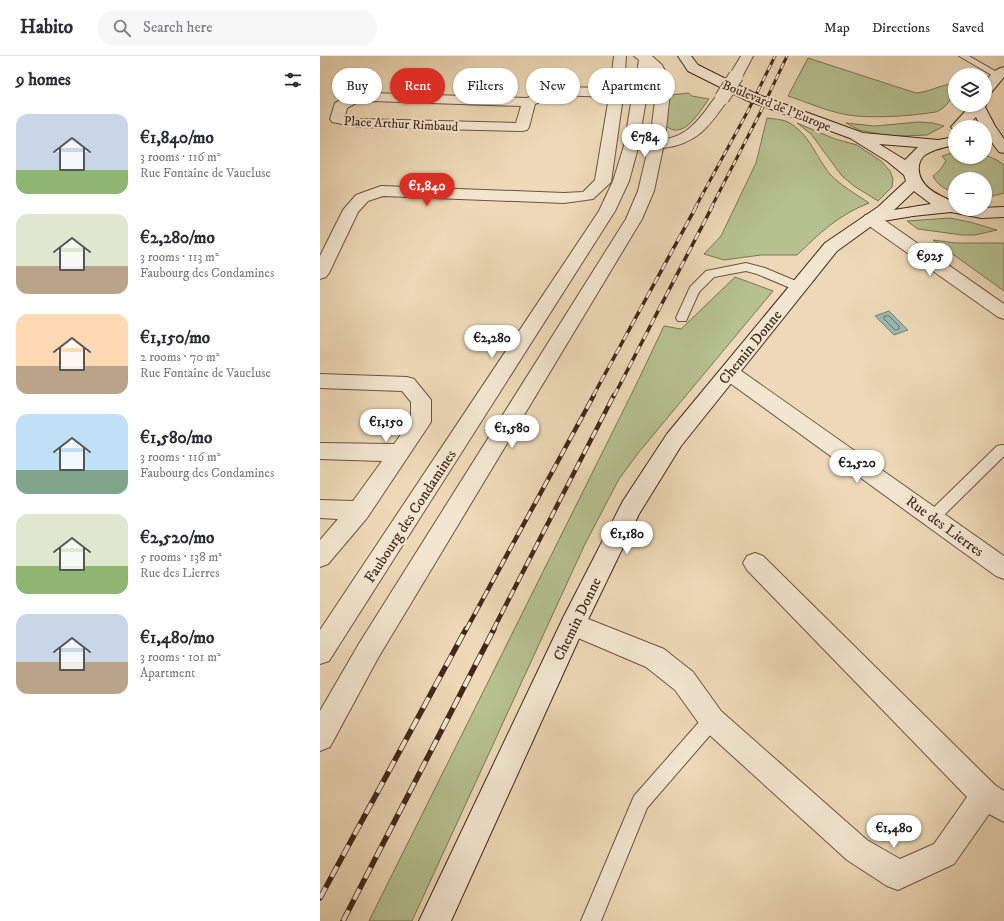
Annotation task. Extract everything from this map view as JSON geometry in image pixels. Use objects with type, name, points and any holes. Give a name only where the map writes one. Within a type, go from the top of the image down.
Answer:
[{"type":"street","points":[[619,68],[620,56]]},
{"type":"street","points":[[644,56],[657,68]]},
{"type":"street","name":"Faubourg des Condamines","points":[[642,68],[644,56]]},
{"type":"street","name":"Boulevard de l'Europe","points":[[684,56],[693,68],[751,97],[855,135],[889,141],[945,143]]},
{"type":"street","points":[[631,146],[677,141],[692,133],[710,115],[736,76],[747,56]]},
{"type":"street","points":[[992,83],[1001,73]]},
{"type":"street","name":"Place Arthur Rimbaud","points":[[372,97],[529,102],[522,128],[358,123],[337,119],[340,106],[355,98],[372,97]]},
{"type":"street","points":[[320,273],[351,210],[362,198],[381,191],[564,198],[587,196],[603,182],[615,104]]},
{"type":"street","name":"Faubourg des Condamines","points":[[320,652],[607,211],[621,181],[631,146],[637,104]]},
{"type":"street","points":[[320,737],[369,650],[644,200],[651,178],[657,144],[661,104]]},
{"type":"street","points":[[965,120],[973,112]]},
{"type":"street","points":[[982,112],[988,127],[1004,150]]},
{"type":"street","name":"Boulevard de l'Europe","points":[[855,135],[892,158],[912,177],[920,189],[929,196],[948,204]]},
{"type":"street","points":[[912,177],[910,165],[918,152],[945,143]]},
{"type":"street","points":[[992,146],[1004,150]]},
{"type":"street","name":"Chemin Donne","points":[[435,921],[573,624],[631,508],[674,440],[831,247],[898,198],[912,177]]},
{"type":"street","name":"Chemin Donne","points":[[871,219],[913,211],[948,209]]},
{"type":"street","points":[[992,213],[1004,212]]},
{"type":"street","points":[[987,216],[1004,225]]},
{"type":"street","points":[[871,219],[1004,313]]},
{"type":"street","name":"Rue des Lierres","points":[[730,373],[1004,569]]},
{"type":"street","points":[[320,381],[407,384],[421,400],[420,422],[359,511],[320,557]]},
{"type":"street","points":[[320,450],[399,453]]},
{"type":"street","points":[[320,509],[359,511]]},
{"type":"street","points":[[573,624],[655,658],[684,681],[712,720],[857,850],[898,874],[944,854],[995,802],[755,563]]},
{"type":"lane","points":[[963,56],[1001,73]]},
{"type":"lane","points":[[682,318],[694,290],[710,274],[746,267],[761,271],[799,286]]},
{"type":"lane","points":[[933,517],[1002,450]]},
{"type":"lane","points":[[590,921],[640,802],[712,720]]},
{"type":"green space","points":[[808,58],[916,93],[948,85],[948,103],[940,110],[936,112],[906,116],[866,117],[847,115],[830,111],[788,96]]},
{"type":"green space","points":[[689,93],[692,96],[709,99],[690,124],[679,130],[672,130],[665,126],[669,104],[675,104],[675,94]]},
{"type":"green space","points":[[767,118],[786,121],[796,127],[807,139],[830,174],[844,186],[869,203],[848,213],[830,225],[797,255],[761,255],[724,260],[704,254],[721,236],[756,163]]},
{"type":"green space","points":[[919,122],[933,123],[944,126],[927,135],[901,136],[885,135],[859,130],[846,123],[875,126]]},
{"type":"green space","points":[[797,123],[835,139],[857,145],[881,161],[890,171],[893,179],[892,187],[878,201],[854,186],[842,176],[811,134]]},
{"type":"green space","points":[[948,154],[948,164],[992,164],[992,158],[997,160],[1004,165],[1004,193],[992,196],[992,172],[948,172],[948,190],[945,188],[939,184],[933,176],[940,170],[946,161],[942,156]]},
{"type":"green space","points":[[950,218],[997,230],[975,235],[962,235],[918,229],[907,221]]},
{"type":"green space","points":[[933,240],[956,243],[1004,243],[1004,291]]},
{"type":"green space","points":[[735,277],[773,291],[639,452],[619,479],[585,544],[412,921],[369,921],[664,326],[681,329]]},
{"type":"water","points":[[889,311],[908,330],[894,335],[875,316]]},
{"type":"railway","points":[[695,208],[749,109],[775,56]]},
{"type":"railway","points":[[711,208],[760,113],[787,56]]},
{"type":"railway","points":[[593,396],[696,207]]},
{"type":"railway","points":[[614,396],[712,207]]},
{"type":"railway","points":[[466,630],[594,395]]},
{"type":"railway","points":[[493,630],[614,395]]},
{"type":"railway","points":[[320,898],[466,629]]},
{"type":"railway","points":[[343,921],[494,629]]}]
